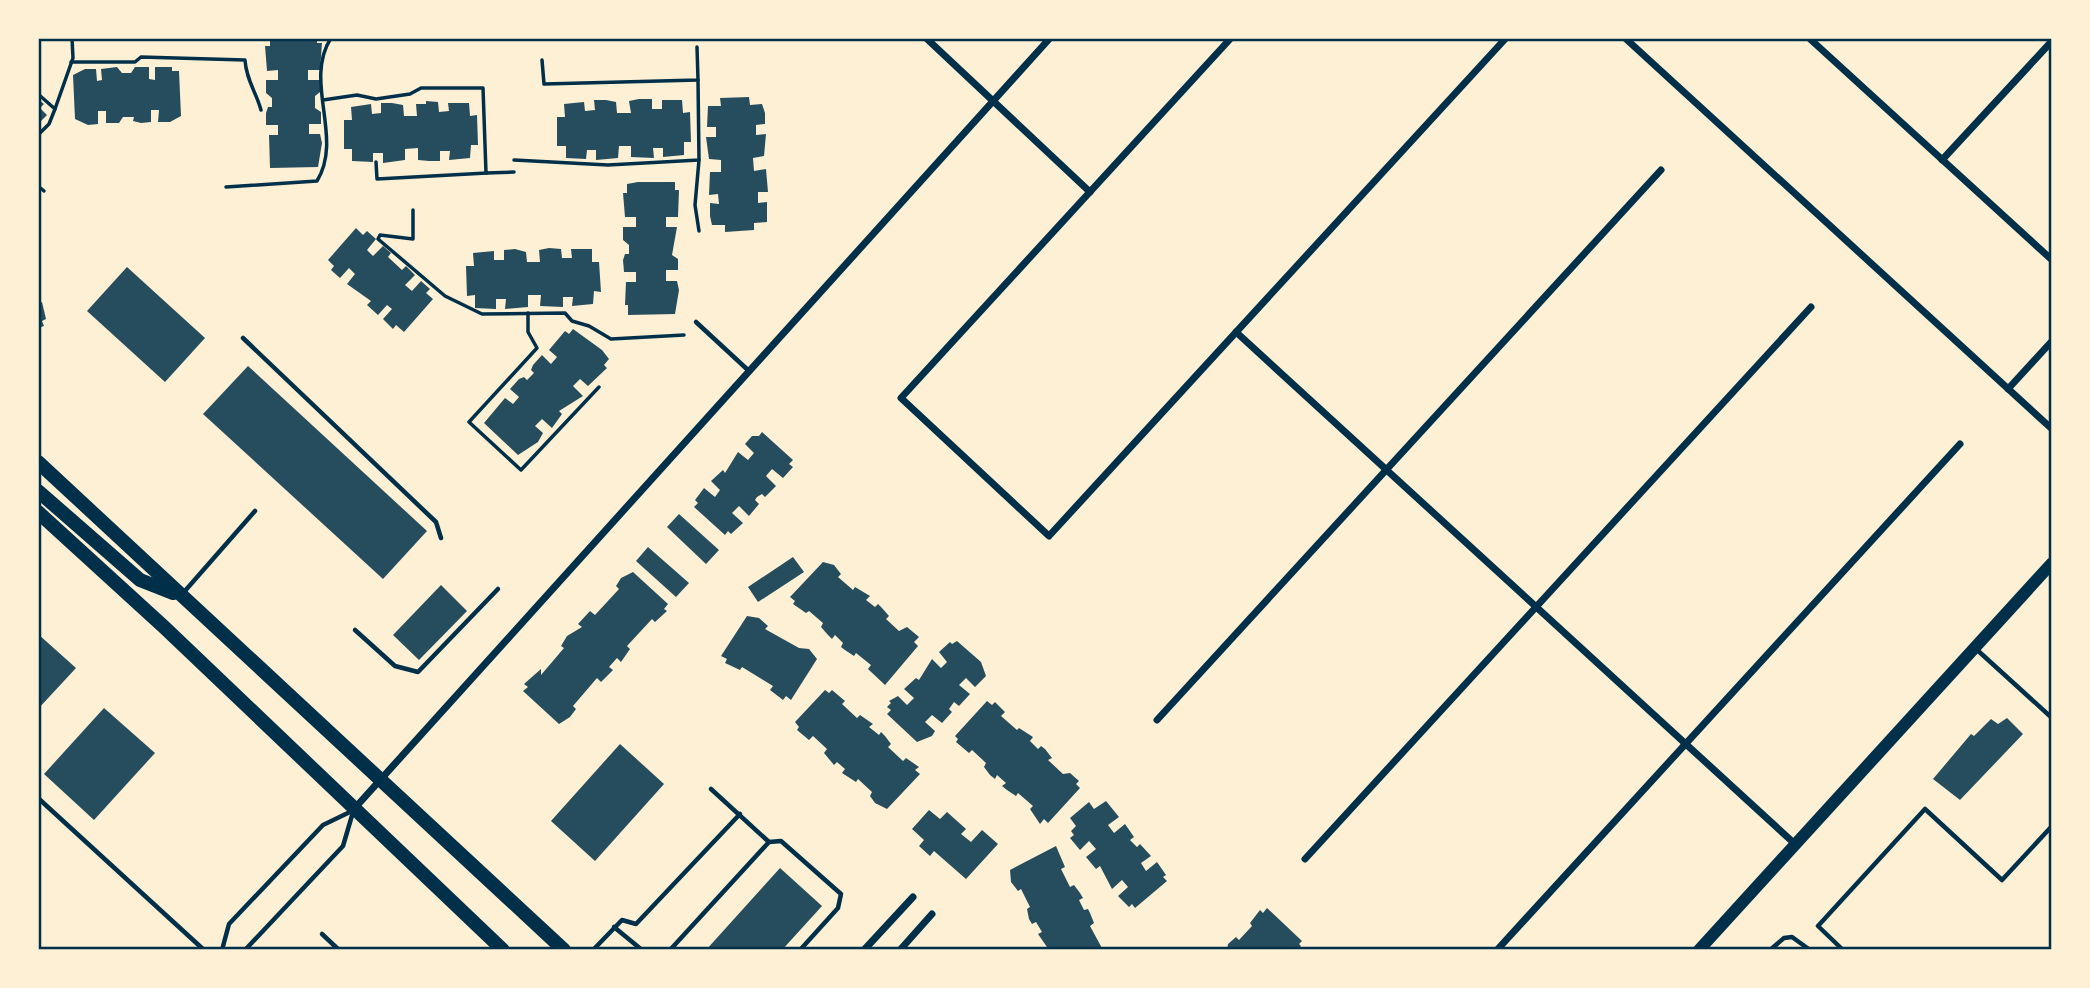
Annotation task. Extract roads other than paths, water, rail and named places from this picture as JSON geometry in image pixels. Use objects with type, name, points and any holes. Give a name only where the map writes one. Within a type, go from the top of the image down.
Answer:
[{"type":"main road","points":[[38,461],[564,950]]},
{"type":"main road","points":[[38,491],[140,580],[181,596]]},
{"type":"main road","points":[[38,512],[173,636],[503,950]]},
{"type":"main road","points":[[1699,950],[2052,563]]},
{"type":"street","points":[[926,38],[1090,192]]},
{"type":"street","points":[[353,810],[1051,38]]},
{"type":"street","points":[[1230,38],[901,398],[1049,536],[1506,38]]},
{"type":"street","points":[[1625,38],[2052,429]]},
{"type":"street","points":[[1809,38],[2052,260]]},
{"type":"street","points":[[1942,160],[2052,41]]},
{"type":"street","points":[[1157,720],[1661,170]]},
{"type":"street","points":[[1305,859],[1811,307]]},
{"type":"street","points":[[1237,332],[1795,844]]},
{"type":"street","points":[[2008,389],[2052,341]]},
{"type":"street","points":[[1497,950],[1960,444]]},
{"type":"street","points":[[864,950],[914,897]]},
{"type":"street","points":[[900,950],[932,914]]},
{"type":"lane","points":[[696,322],[749,371]]},
{"type":"lane","points":[[243,338],[436,522],[441,538]]},
{"type":"lane","points":[[181,596],[255,511]]},
{"type":"lane","points":[[355,630],[395,666],[418,672],[498,589]]},
{"type":"lane","points":[[1974,648],[2052,718]]},
{"type":"lane","points":[[711,789],[769,842]]},
{"type":"lane","points":[[38,798],[204,950]]},
{"type":"lane","points":[[1843,950],[1818,926],[1925,809],[2001,880],[2052,826]]},
{"type":"lane","points":[[222,950],[229,924],[323,825],[353,810]]},
{"type":"lane","points":[[245,950],[342,846],[353,810]]},
{"type":"lane","points":[[593,950],[622,920],[636,924],[740,814]]},
{"type":"lane","points":[[670,950],[769,842],[781,841],[841,894],[838,908],[800,950]]},
{"type":"lane","points":[[614,927],[642,950]]},
{"type":"lane","points":[[322,934],[339,950]]},
{"type":"lane","points":[[1770,950],[1784,938],[1792,937],[1810,950]]}]
